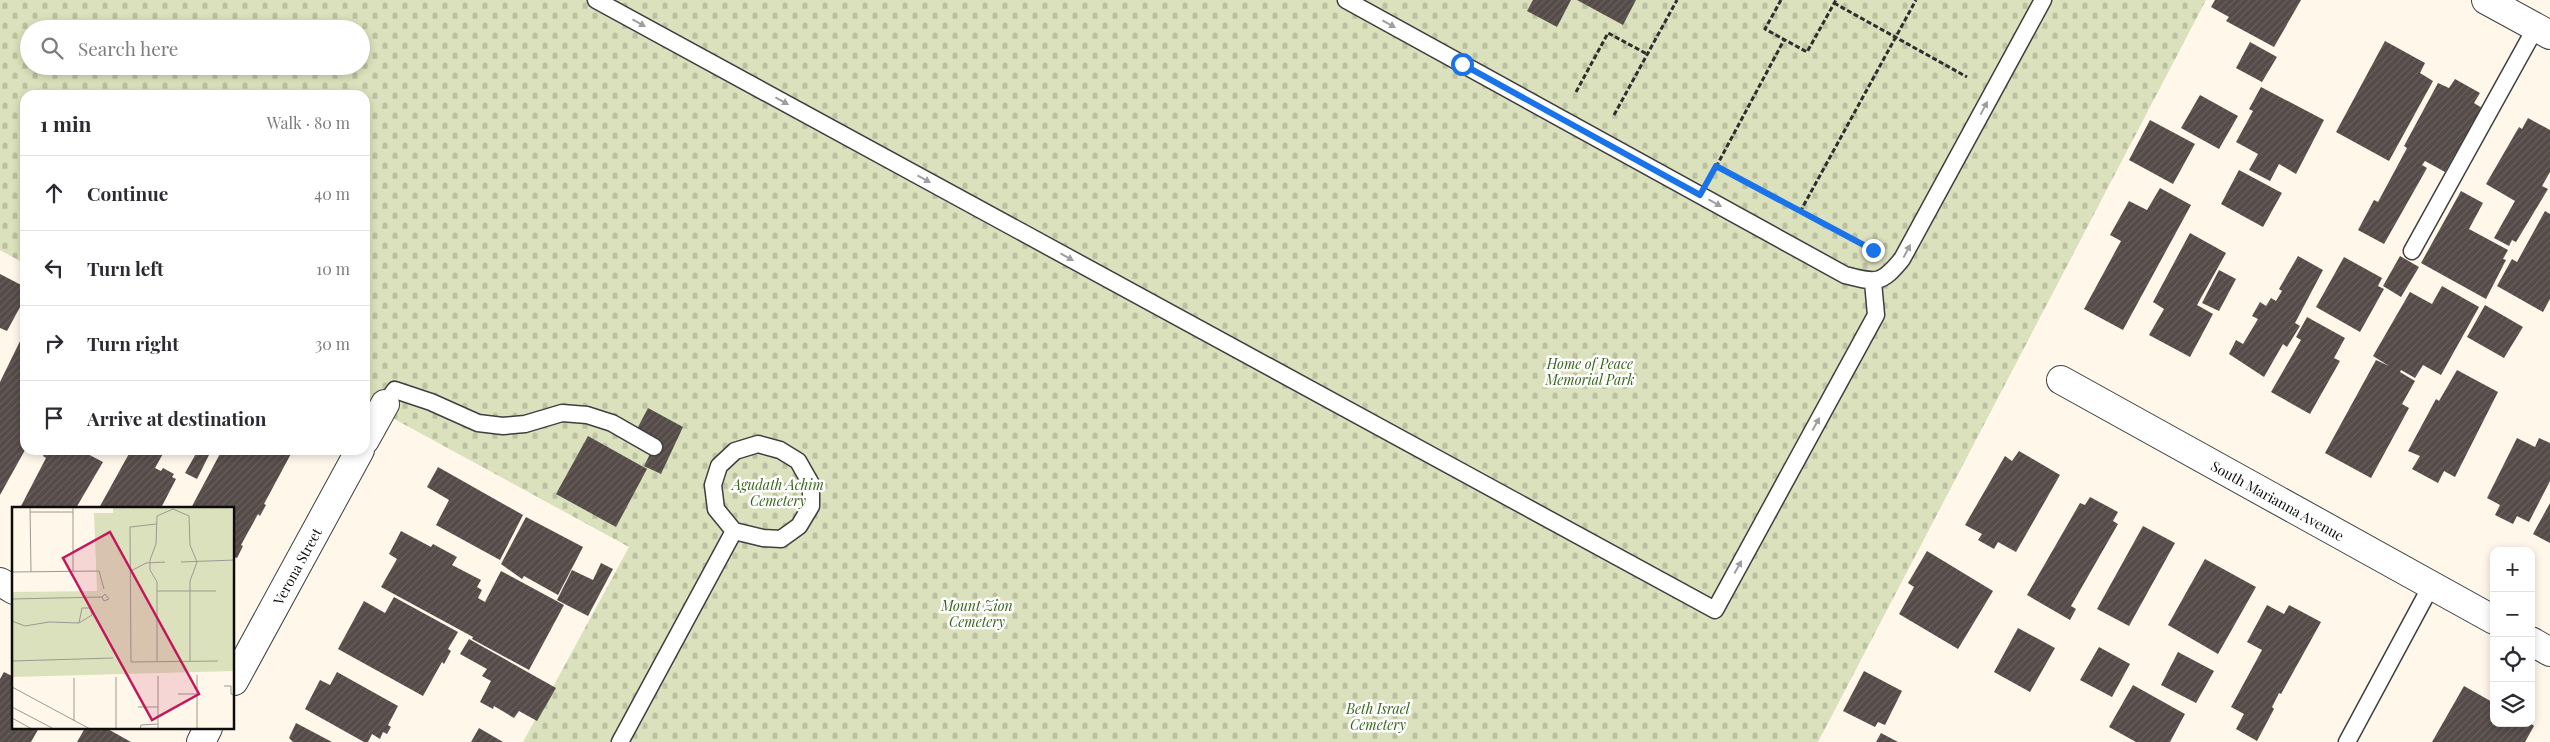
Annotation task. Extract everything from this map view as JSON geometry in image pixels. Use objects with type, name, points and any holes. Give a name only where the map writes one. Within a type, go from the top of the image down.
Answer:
[{"type":"street","points":[[2486,0],[2543,31]]},
{"type":"street","name":"South Marianna Avenue","points":[[2061,380],[2490,618]]},
{"type":"street","points":[[370,431],[385,404]]},
{"type":"street","name":"Verona Street","points":[[235,679],[357,455]]},
{"type":"street","points":[[0,582],[12,589]]},
{"type":"street","points":[[2535,643],[2550,652]]},
{"type":"street","points":[[201,742],[207,730]]},
{"type":"lane","points":[[1346,0],[1845,275],[1872,282],[1888,277],[1902,259],[2043,0]]},
{"type":"lane","points":[[603,2],[1715,610],[1876,315],[1872,282]]},
{"type":"lane","points":[[2412,251],[2543,31]]},
{"type":"lane","points":[[385,404],[395,390],[431,402],[478,423],[503,426],[525,424],[562,413],[587,414],[612,423],[654,447]]},
{"type":"lane","points":[[758,444],[780,450],[798,461],[811,484],[811,506],[799,526],[781,539],[763,538],[734,531],[716,509],[713,485],[719,466],[735,451],[758,444]]},
{"type":"lane","points":[[620,742],[734,531]]},
{"type":"lane","points":[[2347,742],[2431,586]]},
{"type":"path","points":[[1601,140],[1677,0]]},
{"type":"path","points":[[1781,0],[1765,29],[1807,52],[1835,2],[1993,92]]},
{"type":"path","points":[[1784,241],[1916,0]]},
{"type":"path","points":[[1561,118],[1608,33],[1648,54]]},
{"type":"path","points":[[1700,195],[1784,40]]},
{"type":"path","points":[[1962,86],[1971,68]]},
{"type":"path","points":[[1716,166],[1873,250]]},
{"type":"green space","name":"Home of Peace Memorial Park","points":[[0,0],[2206,0],[1818,742],[523,742],[629,547],[370,406],[370,90],[20,90],[20,261],[0,250]]},
{"type":"building","points":[[1533,0],[1571,0],[1557,27],[1527,11]]},
{"type":"building","points":[[1577,0],[1636,0],[1623,25]]},
{"type":"building","points":[[2215,0],[2301,0],[2274,47],[2226,21],[2229,17],[2211,7]]},
{"type":"building","points":[[2385,41],[2425,63],[2420,73],[2433,81],[2389,161],[2336,132]]},
{"type":"building","points":[[2250,42],[2277,57],[2262,82],[2236,68]]},
{"type":"building","points":[[2455,79],[2480,93],[2474,103],[2482,108],[2445,172],[2425,161],[2422,165],[2427,168],[2384,244],[2358,230],[2374,200],[2378,202],[2407,148],[2404,146],[2438,83],[2449,88]]},
{"type":"building","points":[[2261,87],[2324,120],[2296,174],[2279,164],[2270,181],[2249,170],[2258,154],[2236,142],[2253,111],[2249,109]]},
{"type":"building","points":[[2200,95],[2238,116],[2219,149],[2181,128]]},
{"type":"building","points":[[2528,118],[2550,130],[2550,172],[2542,186],[2548,189],[2516,242],[2512,240],[2509,246],[2494,238],[2515,201],[2486,184],[2519,127],[2522,129]]},
{"type":"building","points":[[2150,120],[2195,144],[2173,184],[2129,160]]},
{"type":"building","points":[[2239,170],[2282,193],[2263,227],[2221,204]]},
{"type":"building","points":[[2160,188],[2191,205],[2123,330],[2084,309],[2121,241],[2110,235],[2129,201],[2147,210]]},
{"type":"building","points":[[2461,191],[2483,203],[2469,229],[2508,250],[2503,259],[2506,260],[2486,299],[2421,263]]},
{"type":"building","points":[[2545,211],[2550,214],[2550,299],[2543,312],[2497,286],[2512,259],[2517,262]]},
{"type":"building","points":[[2190,233],[2226,253],[2197,305],[2213,314],[2190,357],[2149,335],[2164,309],[2153,302]]},
{"type":"building","points":[[2298,256],[2323,270],[2295,323],[2300,326],[2287,347],[2283,344],[2264,377],[2229,354],[2236,340],[2243,344],[2258,319],[2252,316],[2260,302],[2266,306],[2271,298],[2276,301],[2282,291],[2279,289]]},
{"type":"building","points":[[2400,256],[2419,267],[2401,297],[2383,286]]},
{"type":"building","points":[[2344,257],[2382,278],[2378,286],[2384,289],[2360,332],[2316,307]]},
{"type":"building","points":[[2219,270],[2236,279],[2219,311],[2202,303]]},
{"type":"building","points":[[0,274],[20,284],[20,307],[7,331],[0,328]]},
{"type":"building","points":[[2442,286],[2479,307],[2441,375],[2423,365],[2415,378],[2401,370],[2400,372],[2415,381],[2402,404],[2409,408],[2371,478],[2325,453],[2376,360],[2389,366],[2373,356],[2410,292],[2432,304]]},
{"type":"building","points":[[2485,305],[2523,327],[2504,358],[2467,337]]},
{"type":"building","points":[[2307,317],[2345,338],[2334,358],[2340,361],[2310,414],[2271,392],[2301,340],[2296,337]]},
{"type":"building","points":[[20,341],[20,455],[22,455],[0,495],[0,382]]},
{"type":"building","points":[[2457,370],[2498,392],[2455,477],[2444,471],[2438,483],[2412,469],[2420,456],[2408,451],[2436,399],[2439,401]]},
{"type":"building","points":[[648,408],[683,427],[661,474],[644,466],[657,440],[637,429]]},
{"type":"building","points":[[588,436],[647,469],[616,527],[556,494]]},
{"type":"building","points":[[2517,438],[2535,447],[2539,438],[2550,443],[2550,481],[2529,522],[2517,516],[2513,524],[2495,515],[2500,505],[2487,498]]},
{"type":"building","points":[[2019,451],[2060,475],[2016,552],[1998,542],[1994,549],[1978,540],[1982,534],[1965,525],[2005,456],[2012,461]]},
{"type":"building","points":[[90,455],[103,462],[77,507],[21,507],[46,458],[43,456]]},
{"type":"building","points":[[128,455],[162,455],[155,468],[161,471],[163,468],[174,474],[172,477],[176,479],[162,507],[100,507]]},
{"type":"building","points":[[195,455],[209,455],[197,479],[185,473]]},
{"type":"building","points":[[219,455],[290,455],[264,504],[266,505],[260,516],[258,514],[241,545],[243,546],[237,558],[235,557],[235,507],[192,507]]},
{"type":"building","points":[[438,467],[523,515],[500,560],[436,525],[449,500],[427,487]]},
{"type":"building","points":[[2090,497],[2118,512],[2113,521],[2118,524],[2071,606],[2076,609],[2070,620],[2027,595],[2080,503],[2085,505]]},
{"type":"building","points":[[2550,503],[2550,543],[2533,534]]},
{"type":"building","points":[[526,517],[583,547],[558,595],[524,576],[522,579],[501,564]]},
{"type":"building","points":[[2143,526],[2175,543],[2129,626],[2097,609]]},
{"type":"building","points":[[401,531],[431,547],[433,544],[457,557],[452,565],[481,580],[477,587],[482,590],[478,598],[485,602],[501,571],[564,605],[529,670],[381,587],[397,559],[389,554]]},
{"type":"building","points":[[1927,551],[1993,591],[1958,649],[1899,614],[1914,587],[1908,583]]},
{"type":"building","points":[[2205,559],[2256,587],[2218,654],[2168,625]]},
{"type":"building","points":[[601,563],[613,569],[588,616],[557,600],[572,570],[593,580]]},
{"type":"building","points":[[394,597],[458,632],[448,649],[451,651],[444,664],[442,662],[423,696],[338,649],[364,601],[385,613]]},
{"type":"building","points":[[2267,605],[2284,614],[2289,605],[2321,622],[2281,694],[2279,693],[2272,707],[2274,709],[2257,741],[2236,729],[2244,714],[2231,707],[2262,650],[2247,642]]},
{"type":"building","points":[[2018,628],[2055,648],[2030,692],[1994,672]]},
{"type":"building","points":[[469,639],[556,688],[537,721],[519,711],[514,718],[494,706],[493,709],[480,702],[491,681],[482,676],[487,669],[460,654]]},
{"type":"building","points":[[2099,647],[2130,664],[2112,697],[2080,680]]},
{"type":"building","points":[[2178,652],[2214,671],[2196,703],[2161,685]]},
{"type":"building","points":[[1864,671],[1902,691],[1885,725],[1878,722],[1875,727],[1843,711]]},
{"type":"building","points":[[4,672],[12,676],[12,730],[38,730],[31,742],[0,742],[0,679]]},
{"type":"building","points":[[337,672],[398,706],[388,725],[391,727],[387,734],[383,732],[380,739],[372,734],[368,742],[364,742],[305,709],[320,680],[330,685]]},
{"type":"building","points":[[2133,685],[2185,714],[2170,742],[2136,742],[2109,727]]},
{"type":"building","points":[[2464,686],[2490,701],[2490,727],[2533,727],[2525,742],[2432,742]]},
{"type":"building","points":[[296,723],[332,742],[293,742],[289,738]]},
{"type":"building","points":[[479,728],[503,742],[471,742]]},
{"type":"building","points":[[84,730],[110,730],[131,742],[77,742]]},
{"type":"building","points":[[1881,733],[1898,742],[1876,742]]},
{"type":"route","points":[[1462,64],[1700,195],[1716,166],[1873,250]]},
{"type":"park label","name":"Agudath Achim Cemetery","points":[[778,492]]},
{"type":"park label","name":"Mount Zion Cemetery","points":[[977,614]]},
{"type":"park label","name":"Beth Israel Cemetery","points":[[1378,716]]}]
